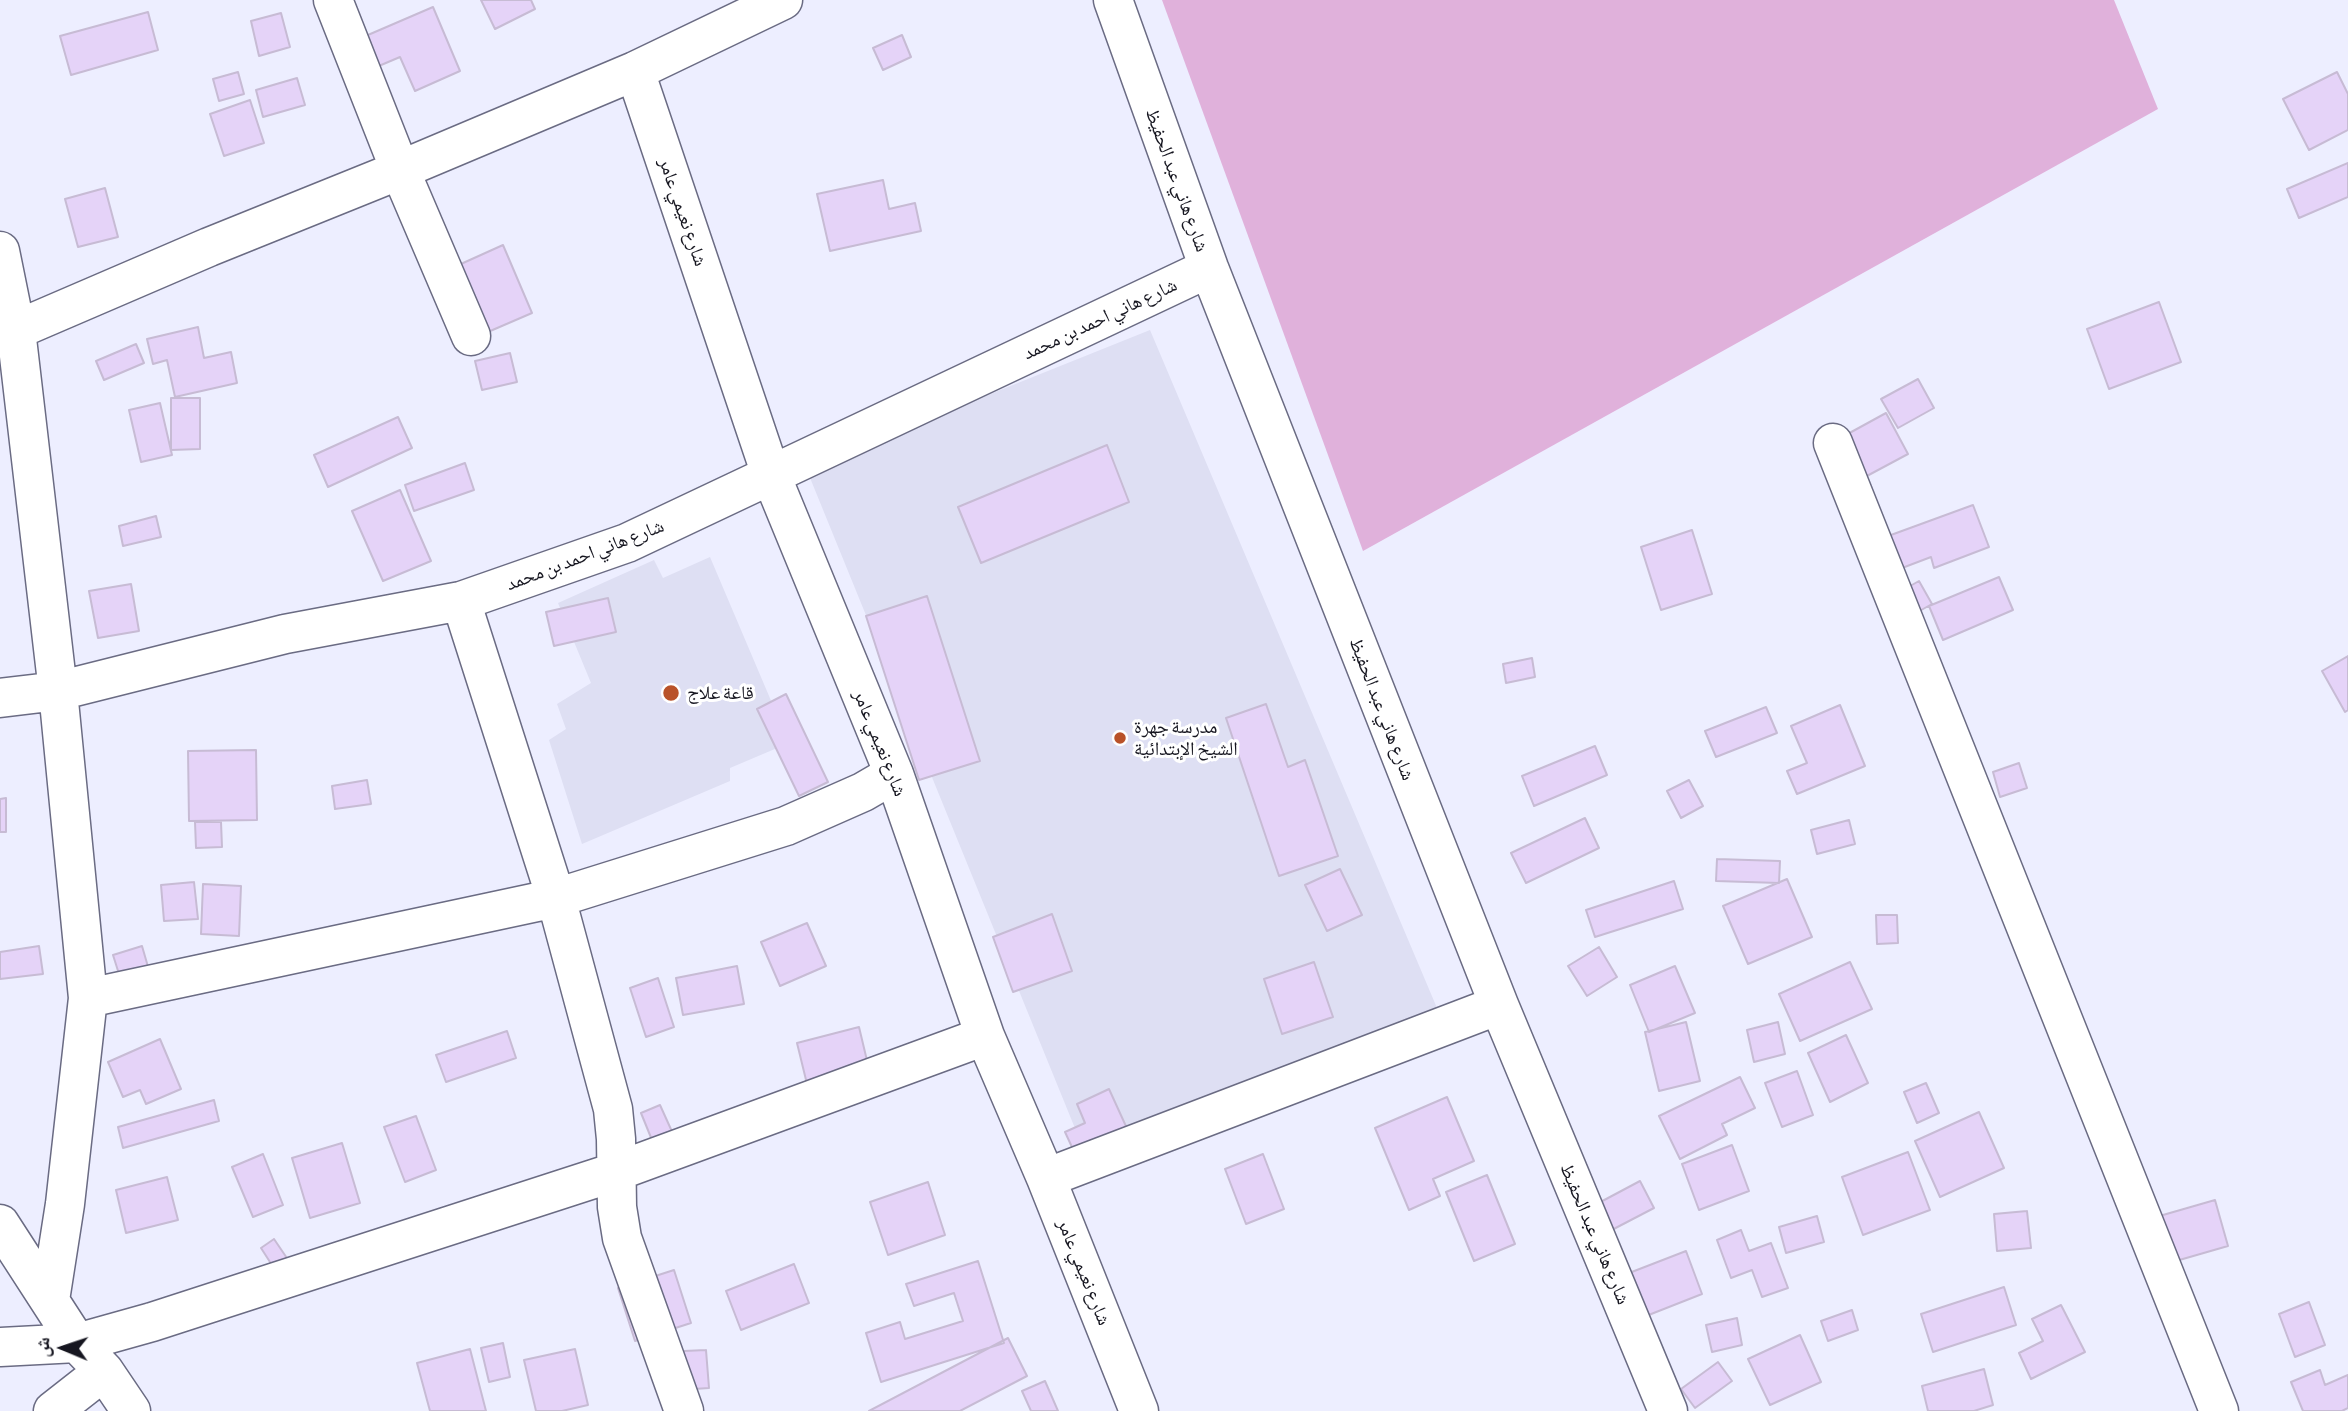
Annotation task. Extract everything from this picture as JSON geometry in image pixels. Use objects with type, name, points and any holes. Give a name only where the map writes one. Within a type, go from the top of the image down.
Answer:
[{"type":"street","points":[[333,0],[400,170],[471,336]]},
{"type":"street","points":[[16,330],[635,71],[724,13],[783,0]]},
{"type":"street","name":"شارع هاني عبد الحفيظ","points":[[1113,0],[1209,268],[1499,1005],[1668,1411]]},
{"type":"street","name":"شارع نعيمي عامر","points":[[635,71],[771,475],[894,774],[985,1036],[1046,1178],[1139,1411]]},
{"type":"street","points":[[0,251],[16,330],[58,691],[88,998],[65,1204],[50,1300]]},
{"type":"street","name":"شارع هاني احمد بن محمد","points":[[0,698],[58,691],[285,634],[461,601],[627,543],[1209,268]]},
{"type":"street","points":[[1833,443],[2219,1411]]},
{"type":"street","points":[[461,601],[556,898],[613,1109],[618,1216],[626,1252],[684,1411]]},
{"type":"street","points":[[88,998],[556,898],[786,826],[863,792],[894,774]]},
{"type":"street","points":[[1046,1178],[1499,1005]]},
{"type":"street","points":[[0,1347],[77,1343],[165,1317],[615,1172],[985,1036]]},
{"type":"street","points":[[0,1224],[77,1343],[104,1371],[131,1411]]},
{"type":"street","points":[[53,1411],[104,1371]]},
{"type":"shaded area","points":[[1162,0],[2114,0],[2158,109],[1363,551]]},
{"type":"shaded area","name":"مدرسة جهرة الشيخ الإبتدائية","points":[[1150,330],[1437,1008],[1081,1143],[806,468]]},
{"type":"shaded area","name":"قاعة علاج","points":[[710,557],[789,743],[730,768],[730,781],[582,844],[549,740],[566,729],[557,704],[591,683],[558,603],[654,560],[663,578]]},
{"type":"building","points":[[481,0],[531,0],[535,9],[495,29]]},
{"type":"building","points":[[433,7],[460,71],[415,91],[400,57],[367,71],[354,41]]},
{"type":"building","points":[[148,12],[158,50],[71,75],[60,36]]},
{"type":"building","points":[[281,13],[290,47],[259,56],[251,21]]},
{"type":"building","points":[[902,35],[911,57],[883,70],[873,48]]},
{"type":"building","points":[[238,72],[244,94],[219,101],[213,79]]},
{"type":"building","points":[[2337,72],[2348,94],[2348,130],[2309,150],[2283,99]]},
{"type":"building","points":[[297,78],[305,105],[263,117],[256,90]]},
{"type":"building","points":[[250,100],[264,143],[224,156],[210,114]]},
{"type":"building","points":[[2348,163],[2348,197],[2299,218],[2287,189]]},
{"type":"building","points":[[883,180],[889,209],[915,203],[921,231],[830,251],[817,194]]},
{"type":"building","points":[[105,188],[118,237],[78,247],[65,199]]},
{"type":"building","points":[[503,245],[532,313],[481,335],[452,268]]},
{"type":"building","points":[[2159,302],[2181,362],[2109,389],[2087,329]]},
{"type":"building","points":[[198,327],[204,358],[231,352],[237,383],[175,397],[167,360],[153,364],[147,339]]},
{"type":"building","points":[[136,344],[144,363],[104,380],[96,361]]},
{"type":"building","points":[[510,353],[517,382],[482,390],[475,361]]},
{"type":"building","points":[[1918,379],[1934,408],[1898,428],[1881,399]]},
{"type":"building","points":[[171,398],[200,398],[200,449],[171,450]]},
{"type":"building","points":[[160,403],[172,455],[141,462],[129,410]]},
{"type":"building","points":[[1886,413],[1908,454],[1865,477],[1844,436]]},
{"type":"building","points":[[398,417],[412,448],[328,487],[314,455]]},
{"type":"building","points":[[1107,445],[1129,502],[981,563],[958,507]]},
{"type":"building","points":[[465,463],[474,490],[414,511],[405,485]]},
{"type":"building","points":[[400,490],[431,561],[383,581],[352,511]]},
{"type":"building","points":[[1973,505],[1989,547],[1934,568],[1931,557],[1881,576],[1869,543]]},
{"type":"building","points":[[156,516],[161,537],[123,546],[119,526]]},
{"type":"building","points":[[1692,530],[1712,594],[1661,610],[1641,547]]},
{"type":"building","points":[[1999,577],[2013,610],[1943,640],[1929,606]]},
{"type":"building","points":[[1919,581],[1932,604],[1900,622],[1887,599]]},
{"type":"building","points":[[131,584],[139,631],[98,638],[89,591]]},
{"type":"building","points":[[927,596],[980,761],[919,780],[866,616]]},
{"type":"building","points":[[608,598],[616,632],[554,646],[546,612]]},
{"type":"building","points":[[2348,656],[2348,710],[2345,712],[2322,671]]},
{"type":"building","points":[[1532,658],[1535,677],[1506,683],[1503,664]]},
{"type":"building","points":[[786,694],[828,782],[799,796],[757,709]]},
{"type":"building","points":[[1266,704],[1288,767],[1305,760],[1338,856],[1279,876],[1226,718]]},
{"type":"building","points":[[1840,705],[1865,766],[1797,794],[1787,771],[1807,763],[1791,726]]},
{"type":"building","points":[[1766,707],[1777,733],[1716,757],[1705,731]]},
{"type":"building","points":[[1595,746],[1607,775],[1534,806],[1522,776]]},
{"type":"building","points":[[256,750],[257,820],[189,821],[188,751]]},
{"type":"building","points":[[2019,763],[2027,788],[2000,797],[1993,772]]},
{"type":"building","points":[[367,780],[371,804],[335,809],[332,786]]},
{"type":"building","points":[[1689,780],[1703,806],[1681,818],[1667,791]]},
{"type":"building","points":[[6,798],[6,832],[0,832],[0,799]]},
{"type":"building","points":[[1585,818],[1599,848],[1526,883],[1511,853]]},
{"type":"building","points":[[1849,820],[1855,844],[1817,854],[1811,830]]},
{"type":"building","points":[[195,822],[221,822],[222,847],[196,848]]},
{"type":"building","points":[[1717,859],[1780,861],[1779,883],[1716,881]]},
{"type":"building","points":[[1340,869],[1362,915],[1327,931],[1305,885]]},
{"type":"building","points":[[1787,879],[1812,937],[1748,964],[1723,906]]},
{"type":"building","points":[[1674,881],[1683,909],[1595,937],[1586,910]]},
{"type":"building","points":[[194,882],[198,919],[164,921],[161,885]]},
{"type":"building","points":[[203,884],[241,886],[239,936],[201,934]]},
{"type":"building","points":[[1052,914],[1072,971],[1013,992],[993,937]]},
{"type":"building","points":[[1876,915],[1897,915],[1898,943],[1877,944]]},
{"type":"building","points":[[807,923],[826,966],[780,986],[761,942]]},
{"type":"building","points":[[39,946],[43,974],[0,979],[0,952]]},
{"type":"building","points":[[142,946],[153,984],[125,993],[113,955]]},
{"type":"building","points":[[1599,947],[1617,977],[1587,996],[1568,966]]},
{"type":"building","points":[[1314,962],[1333,1017],[1282,1034],[1264,979]]},
{"type":"building","points":[[1850,962],[1872,1009],[1800,1041],[1779,994]]},
{"type":"building","points":[[737,966],[744,1004],[683,1015],[676,978]]},
{"type":"building","points":[[1675,966],[1695,1013],[1649,1032],[1630,985]]},
{"type":"building","points":[[658,978],[674,1027],[646,1037],[630,988]]},
{"type":"building","points":[[1686,1022],[1700,1081],[1659,1091],[1645,1032]]},
{"type":"building","points":[[1778,1022],[1785,1054],[1754,1062],[1747,1030]]},
{"type":"building","points":[[859,1027],[869,1069],[807,1084],[797,1043]]},
{"type":"building","points":[[507,1031],[516,1058],[446,1082],[436,1055]]},
{"type":"building","points":[[1846,1035],[1868,1083],[1830,1102],[1808,1053]]},
{"type":"building","points":[[160,1039],[181,1089],[146,1104],[140,1090],[123,1097],[108,1062]]},
{"type":"building","points":[[1797,1071],[1813,1115],[1782,1127],[1765,1083]]},
{"type":"building","points":[[1740,1077],[1755,1108],[1722,1124],[1727,1135],[1680,1159],[1659,1116]]},
{"type":"building","points":[[1926,1083],[1939,1113],[1917,1123],[1904,1092]]},
{"type":"building","points":[[1109,1089],[1135,1146],[1083,1171],[1065,1132],[1085,1123],[1077,1104]]},
{"type":"building","points":[[1447,1097],[1474,1161],[1433,1179],[1440,1196],[1409,1210],[1375,1128]]},
{"type":"building","points":[[214,1100],[219,1121],[123,1148],[118,1127]]},
{"type":"building","points":[[660,1105],[674,1136],[654,1145],[641,1113]]},
{"type":"building","points":[[1979,1112],[2004,1168],[1940,1197],[1915,1141]]},
{"type":"building","points":[[416,1116],[436,1170],[405,1182],[384,1127]]},
{"type":"building","points":[[342,1143],[360,1203],[310,1218],[292,1158]]},
{"type":"building","points":[[1732,1145],[1749,1191],[1699,1210],[1682,1164]]},
{"type":"building","points":[[1908,1152],[1930,1210],[1863,1235],[1842,1177]]},
{"type":"building","points":[[263,1154],[283,1205],[253,1217],[232,1167]]},
{"type":"building","points":[[1263,1154],[1284,1209],[1246,1224],[1225,1169]]},
{"type":"building","points":[[1487,1175],[1515,1244],[1474,1261],[1446,1192]]},
{"type":"building","points":[[167,1177],[178,1220],[126,1233],[116,1190]]},
{"type":"building","points":[[1640,1181],[1654,1208],[1606,1233],[1593,1206]]},
{"type":"building","points":[[928,1182],[945,1235],[888,1255],[870,1202]]},
{"type":"building","points":[[2215,1200],[2228,1246],[2169,1263],[2156,1217]]},
{"type":"building","points":[[2027,1211],[2031,1248],[1997,1251],[1994,1214]]},
{"type":"building","points":[[1817,1216],[1824,1242],[1786,1253],[1779,1227]]},
{"type":"building","points":[[1741,1230],[1749,1251],[1771,1243],[1788,1288],[1762,1297],[1752,1270],[1731,1278],[1717,1240]]},
{"type":"building","points":[[274,1239],[293,1267],[279,1276],[261,1248]]},
{"type":"building","points":[[1686,1251],[1702,1294],[1641,1318],[1624,1275]]},
{"type":"building","points":[[978,1261],[1004,1343],[881,1382],[866,1333],[900,1322],[905,1339],[963,1321],[954,1293],[914,1306],[906,1284]]},
{"type":"building","points":[[794,1264],[809,1303],[741,1330],[726,1291]]},
{"type":"building","points":[[674,1270],[691,1323],[635,1341],[618,1288]]},
{"type":"building","points":[[2004,1287],[2016,1325],[1933,1352],[1921,1314]]},
{"type":"building","points":[[2309,1302],[2325,1345],[2295,1357],[2279,1314]]},
{"type":"building","points":[[2061,1305],[2085,1352],[2031,1379],[2019,1353],[2043,1341],[2032,1319]]},
{"type":"building","points":[[1852,1310],[1858,1330],[1828,1341],[1821,1321]]},
{"type":"building","points":[[1737,1318],[1742,1345],[1712,1352],[1706,1325]]},
{"type":"building","points":[[1800,1335],[1821,1382],[1770,1405],[1748,1359]]},
{"type":"building","points":[[1008,1338],[1027,1376],[960,1411],[869,1411]]},
{"type":"building","points":[[503,1343],[510,1377],[489,1382],[481,1348]]},
{"type":"building","points":[[470,1349],[486,1411],[430,1411],[417,1363]]},
{"type":"building","points":[[575,1349],[588,1405],[562,1411],[536,1411],[524,1360]]},
{"type":"building","points":[[706,1350],[709,1388],[664,1391],[662,1352]]},
{"type":"building","points":[[1718,1362],[1732,1381],[1695,1408],[1681,1389]]},
{"type":"building","points":[[1984,1369],[1993,1405],[1974,1411],[1928,1411],[1922,1386]]},
{"type":"building","points":[[2320,1370],[2325,1385],[2348,1375],[2348,1408],[2342,1411],[2303,1411],[2291,1382]]},
{"type":"building","points":[[1045,1381],[1058,1411],[1031,1411],[1022,1391]]},
{"type":"place","name":"قاعة علاج","points":[[671,693]]},
{"type":"place","name":"مدرسة جهرة الشيخ الإبتدائية","points":[[1120,738]]}]
